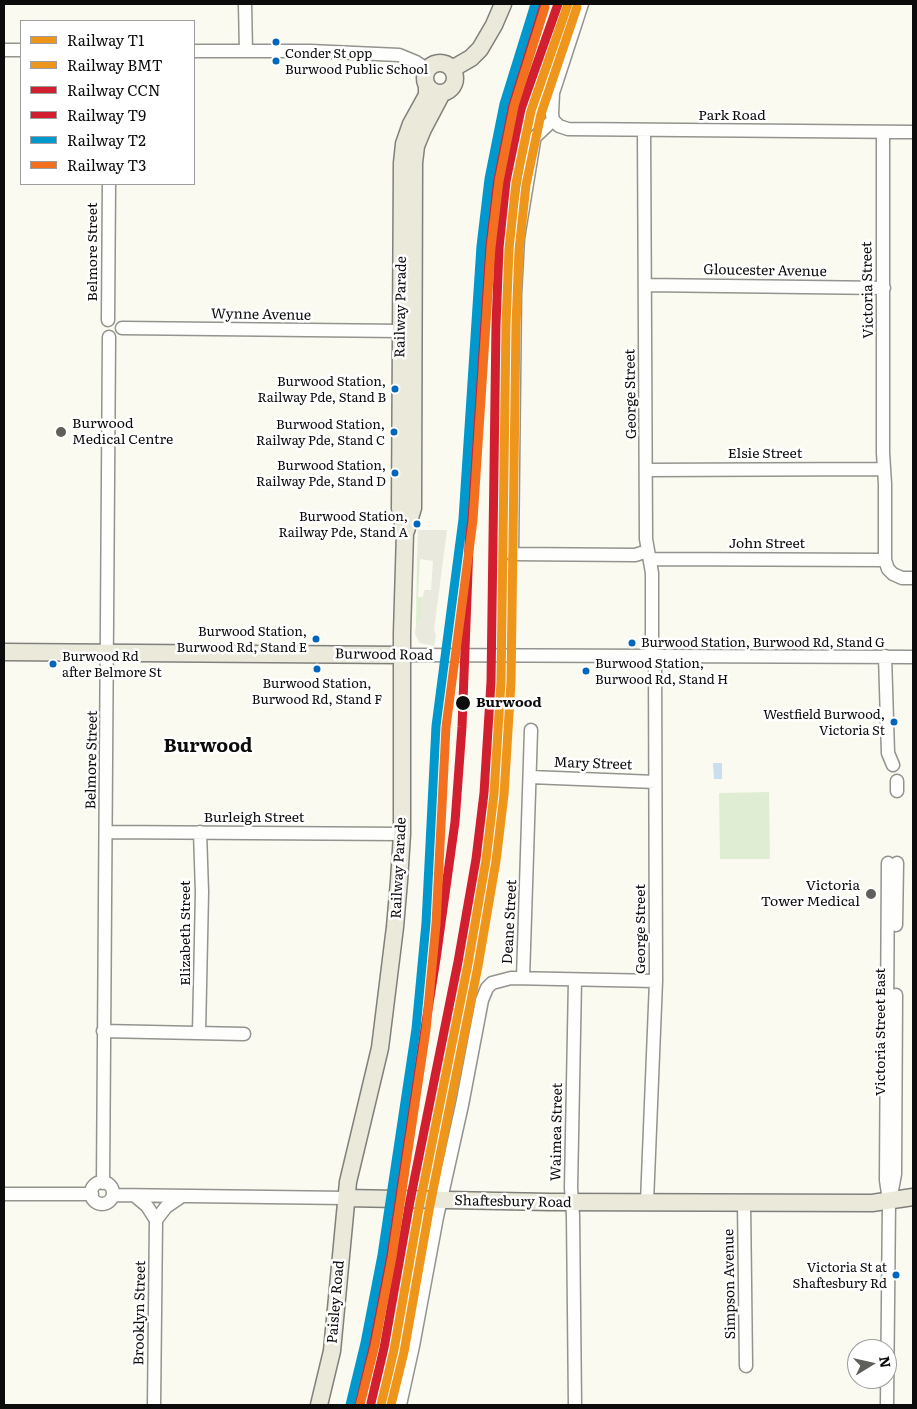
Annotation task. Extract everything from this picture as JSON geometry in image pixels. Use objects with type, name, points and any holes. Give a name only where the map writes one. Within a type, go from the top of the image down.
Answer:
[{"type":"main road","points":[[452,69],[471,58],[480,49],[487,39],[503,4]]},
{"type":"main road","points":[[440,62],[449,66],[454,74],[454,84],[451,88],[434,89],[425,80],[427,69],[440,62]]},
{"type":"main road","name":"Railway Parade","points":[[346,1198],[380,1048],[395,927],[402,834],[402,655],[405,533],[400,508],[402,163],[404,144],[411,124],[427,95],[434,89]]},
{"type":"main road","name":"Railway Parade","points":[[405,533],[413,508],[414,163],[416,146],[423,129],[434,89]]},
{"type":"main road","name":"Burwood Road","points":[[4,652],[402,655]]},
{"type":"main road","name":"Shaftesbury Road","points":[[346,1198],[437,1201],[744,1203],[889,1201],[913,1197]]},
{"type":"main road","name":"Paisley Road","points":[[319,1405],[332,1351],[346,1198]]},
{"type":"street","points":[[245,4],[246,51]]},
{"type":"street","points":[[554,120],[552,114],[553,93],[582,4]]},
{"type":"street","points":[[4,50],[20,50]]},
{"type":"street","points":[[195,51],[310,51],[398,55],[416,62],[427,69]]},
{"type":"street","name":"Park Road","points":[[554,120],[559,126],[568,129],[913,132]]},
{"type":"street","name":"John Street","points":[[554,120],[535,137],[518,238],[515,294],[512,554],[885,560]]},
{"type":"street","name":"George Street","points":[[644,130],[646,540],[652,599],[656,981],[647,1202]]},
{"type":"street","name":"Victoria Street","points":[[883,132],[885,560]]},
{"type":"street","name":"Belmore Street","points":[[108,185],[108,320]]},
{"type":"street","name":"Gloucester Avenue","points":[[645,285],[884,288]]},
{"type":"street","points":[[108,320],[117,320],[122,328],[118,336],[109,337],[103,330],[104,324],[108,320]]},
{"type":"street","name":"Wynne Avenue","points":[[122,328],[401,331]]},
{"type":"street","name":"Belmore Street","points":[[103,1183],[109,337]]},
{"type":"street","name":"Elsie Street","points":[[646,470],[884,469]]},
{"type":"street","points":[[885,560],[888,569],[893,574],[902,578],[913,578]]},
{"type":"street","name":"Burwood Road","points":[[402,655],[913,657]]},
{"type":"street","points":[[885,656],[888,753],[893,765]]},
{"type":"street","name":"Deane Street","points":[[437,1201],[462,1105],[482,1000],[487,988],[492,983],[512,978],[522,978],[531,730]]},
{"type":"street","name":"Mary Street","points":[[530,777],[655,782]]},
{"type":"street","name":"Burleigh Street","points":[[106,832],[402,834]]},
{"type":"street","name":"Elizabeth Street","points":[[199,1033],[202,901],[200,832]]},
{"type":"street","name":"Victoria Street East","points":[[887,1405],[889,1201],[886,1180],[893,863]]},
{"type":"street","points":[[522,978],[656,981]]},
{"type":"street","name":"Waimea Street","points":[[575,1405],[572,1202],[576,980]]},
{"type":"street","points":[[103,1031],[244,1034]]},
{"type":"street","points":[[103,1183],[110,1186],[113,1195],[108,1202],[102,1204],[94,1200],[92,1194],[94,1186],[103,1183]]},
{"type":"street","points":[[4,1194],[92,1194]]},
{"type":"street","name":"Shaftesbury Road","points":[[113,1195],[346,1198]]},
{"type":"street","points":[[135,1196],[146,1206],[156,1220],[166,1207],[182,1196]]},
{"type":"street","points":[[400,1405],[413,1346],[437,1201]]},
{"type":"street","name":"Simpson Avenue","points":[[744,1203],[746,1366]]},
{"type":"street","name":"Brooklyn Street","points":[[154,1405],[156,1220]]},
{"type":"green space","points":[[417,557],[420,559],[418,597],[421,597],[421,619],[416,625]]},
{"type":"green space","points":[[769,792],[770,859],[720,859],[719,793]]},
{"type":"shaded area","points":[[418,530],[447,530],[434,630],[436,636],[434,646],[420,643],[415,634],[416,625],[421,619],[421,597],[423,597],[424,590],[431,590],[433,561],[417,557]]},
{"type":"water","points":[[713,763],[722,763],[722,779],[714,779]]},
{"type":"rail line","name":"T2","points":[[350,1405],[365,1343],[382,1255],[416,1029],[426,923],[436,726],[463,519],[481,246],[489,179],[504,104],[535,4]]},
{"type":"rail line","name":"T9","points":[[356,1405],[389,1256],[436,959],[455,822],[462,727],[469,545],[482,323],[487,246],[495,180],[510,106],[542,4]]},
{"type":"rail line","name":"CCN","points":[[371,1403],[384,1348],[410,1201],[458,962],[476,859],[484,793],[491,682],[496,325],[499,248],[506,181],[521,109],[558,4]]},
{"type":"rail line","name":"T1","points":[[381,1405],[394,1350],[420,1203],[468,964],[486,860],[494,794],[501,682],[506,325],[509,249],[516,183],[531,111],[568,4]]},
{"type":"rail line","name":"T3","points":[[360,1405],[375,1345],[392,1257],[426,1030],[436,924],[446,727],[473,520],[491,247],[499,181],[514,106],[545,7]]},
{"type":"rail line","name":"BMT","points":[[391,1405],[404,1352],[430,1205],[478,966],[496,861],[504,795],[511,682],[516,325],[519,250],[526,185],[541,114],[577,7]]},
{"type":"place","name":"Conder St opp Burwood Public School","points":[[276,61]]},
{"type":"place","name":"Burwood Station, Railway Pde, Stand B","points":[[395,389]]},
{"type":"place","name":"Burwood Medical Centre","points":[[61,432]]},
{"type":"place","name":"Burwood Station, Railway Pde, Stand C","points":[[394,432]]},
{"type":"place","name":"Burwood Station, Railway Pde, Stand D","points":[[395,473]]},
{"type":"place","name":"Burwood Station, Railway Pde, Stand A","points":[[417,524]]},
{"type":"place","name":"Burwood Station, Burwood Rd, Stand E","points":[[316,639]]},
{"type":"place","name":"Burwood Station, Burwood Rd, Stand G","points":[[632,643]]},
{"type":"place","name":"Burwood Rd after Belmore St","points":[[53,664]]},
{"type":"place","name":"Burwood Station, Burwood Rd, Stand F","points":[[317,669]]},
{"type":"place","name":"Burwood Station, Burwood Rd, Stand H","points":[[586,671]]},
{"type":"place","name":"Burwood","points":[[463,703]]},
{"type":"place","name":"Westfield Burwood, Victoria St","points":[[894,722]]},
{"type":"place","name":"Victoria Tower Medical","points":[[871,894]]},
{"type":"place","name":"Victoria St at Shaftesbury Rd","points":[[896,1275]]},
{"type":"district","name":"Burwood","points":[[208,746]]}]
